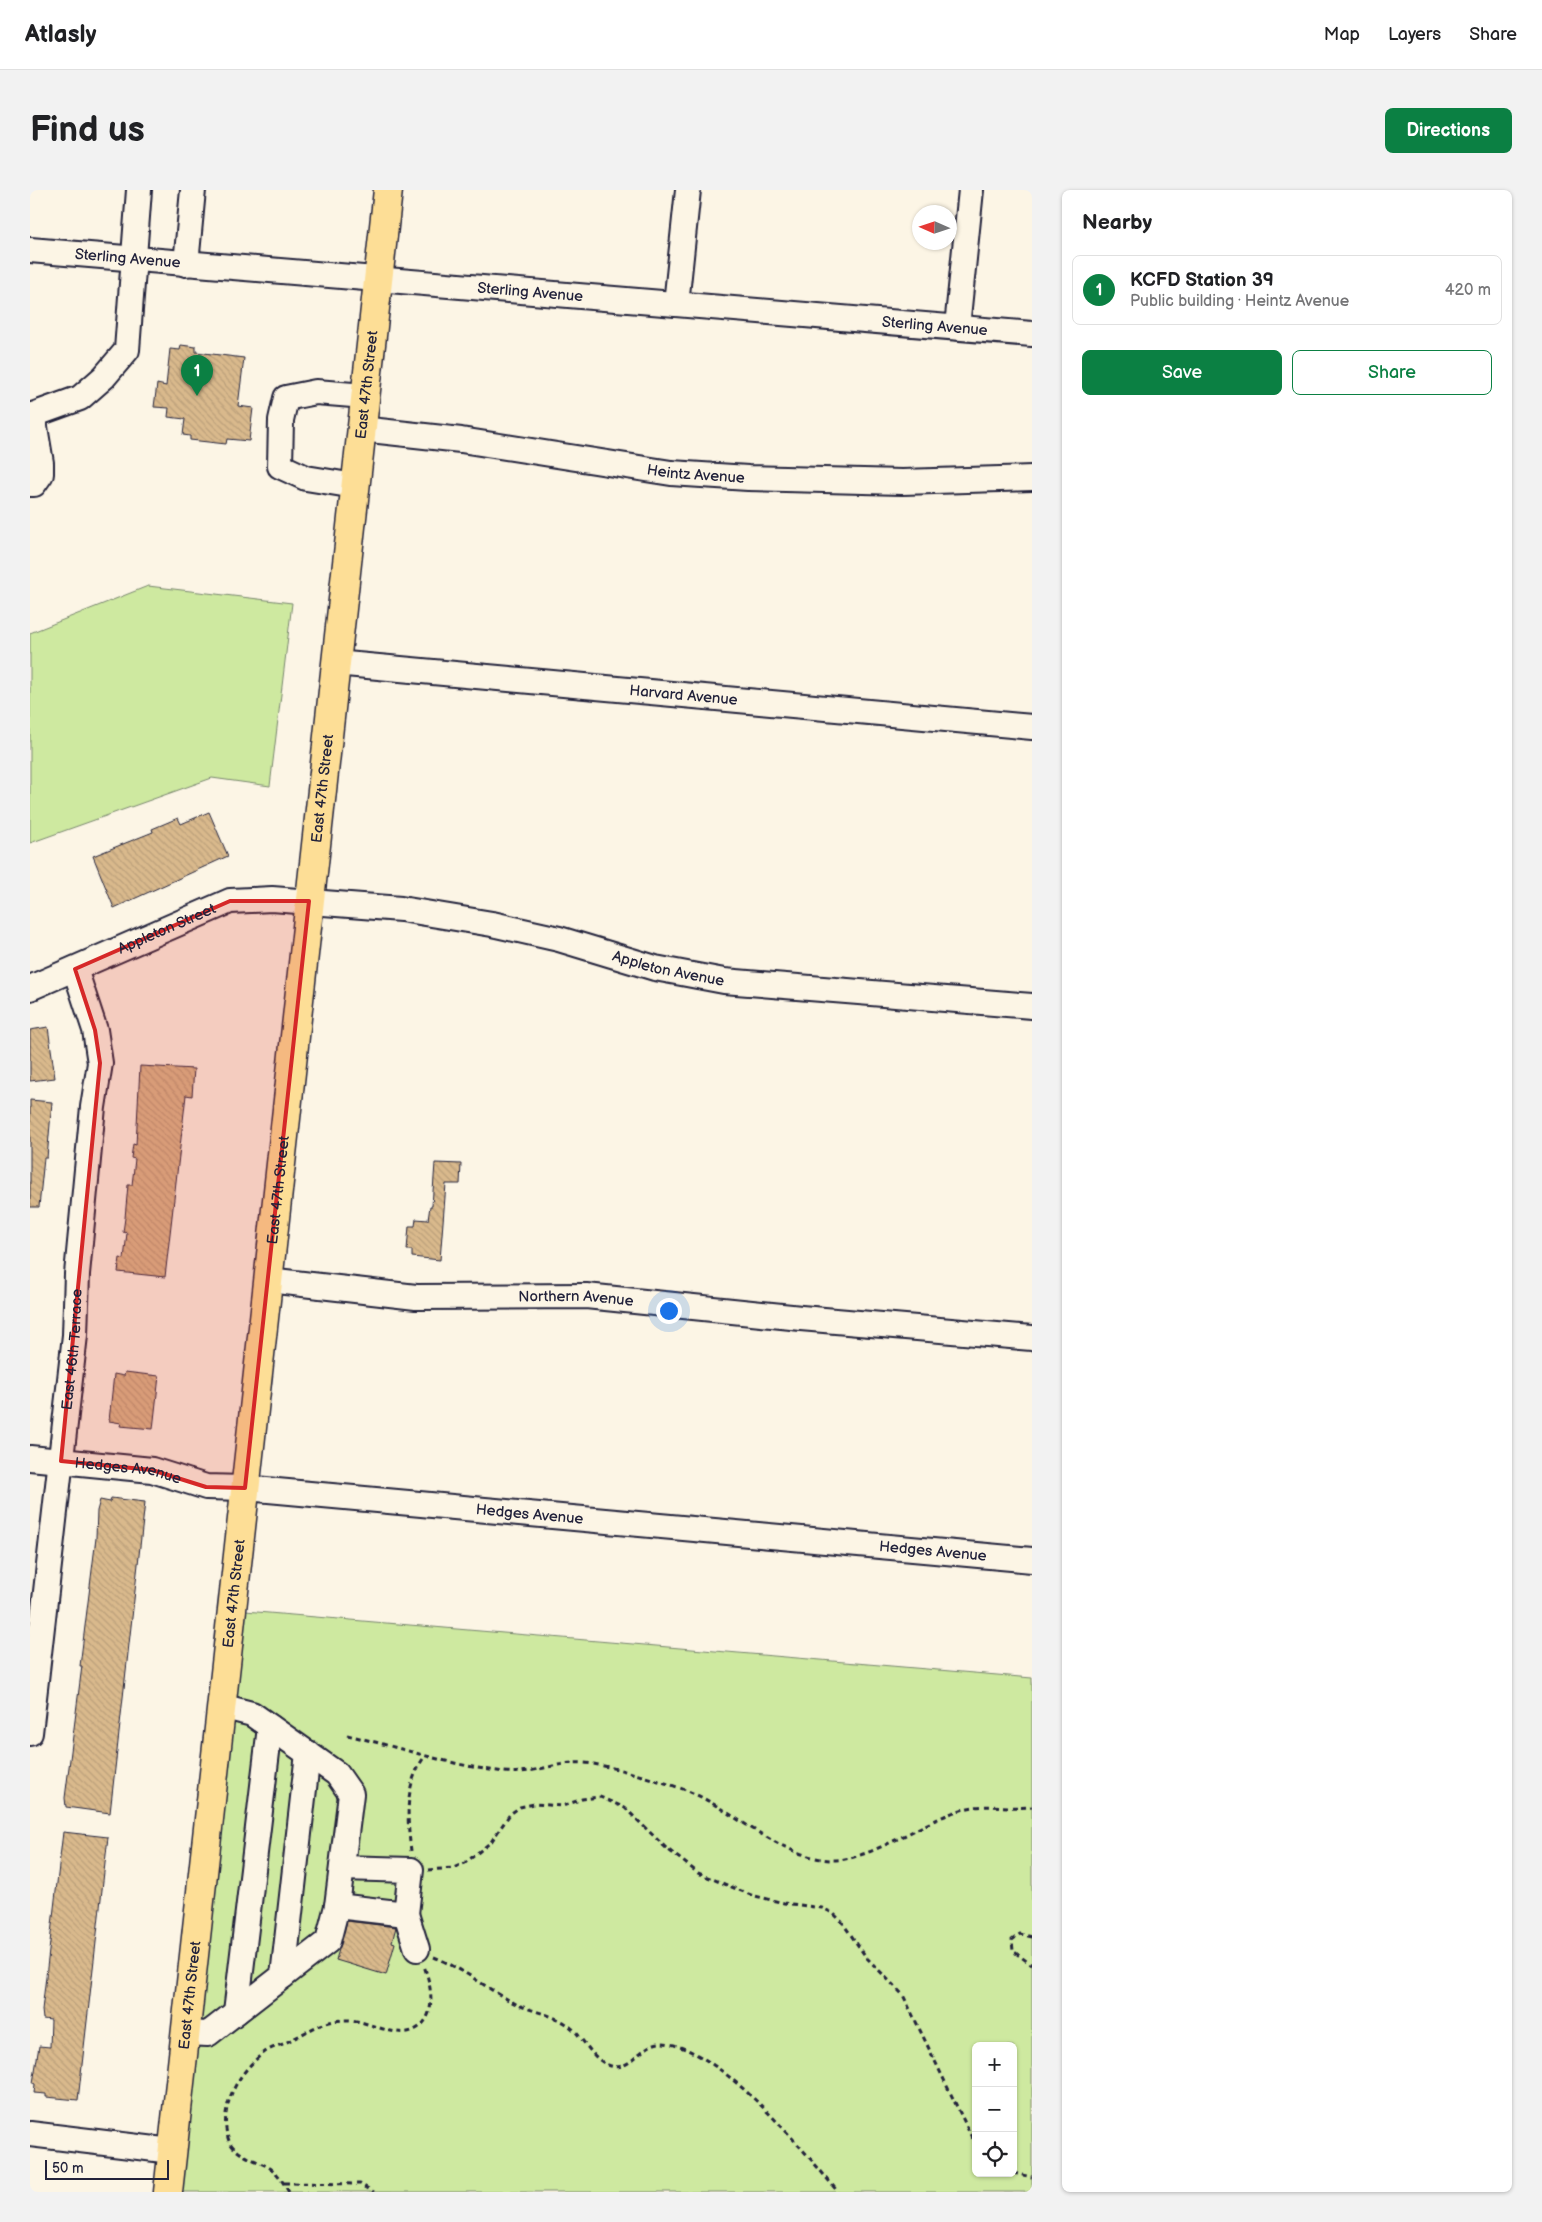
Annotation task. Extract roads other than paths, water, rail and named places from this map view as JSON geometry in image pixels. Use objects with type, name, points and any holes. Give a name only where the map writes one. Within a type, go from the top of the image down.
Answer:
[{"type":"main road","name":"East 47th Street","points":[[168,2192],[388,190]]},
{"type":"street","points":[[30,484],[34,484],[40,474],[41,463],[31,416],[80,398],[104,377],[126,350],[139,190]]},
{"type":"street","points":[[186,264],[193,190]]},
{"type":"street","points":[[676,304],[688,190]]},
{"type":"street","points":[[957,327],[971,190]]},
{"type":"street","name":"Sterling Avenue","points":[[30,250],[1032,334]]},
{"type":"street","points":[[355,486],[306,478],[280,466],[281,420],[286,398],[316,392],[365,396]]},
{"type":"street","name":"Heintz Avenue","points":[[361,429],[460,440],[680,474],[748,478],[902,482],[1032,478]]},
{"type":"street","name":"Harvard Avenue","points":[[336,663],[1032,727]]},
{"type":"street","name":"Appleton Street","points":[[30,988],[230,901],[272,899],[309,901]]},
{"type":"street","name":"Appleton Avenue","points":[[309,901],[401,909],[492,924],[559,939],[655,968],[724,981],[1032,1006]]},
{"type":"street","name":"East 46th Terrace","points":[[30,1733],[75,1335],[80,1244],[100,1063],[95,1030],[75,969]]},
{"type":"street","name":"Northern Avenue","points":[[268,1280],[416,1297],[586,1296],[801,1318],[1032,1338]]},
{"type":"street","name":"Hedges Avenue","points":[[30,1458],[152,1470],[206,1487],[245,1488],[1032,1560]]},
{"type":"street","points":[[185,2033],[208,2034],[328,1941],[338,1906],[350,1794],[337,1774],[252,1714],[221,1706]]},
{"type":"street","points":[[236,2012],[270,1727]]},
{"type":"street","points":[[284,1976],[308,1753]]},
{"type":"street","points":[[342,1868],[411,1870],[406,1914],[417,1949]]},
{"type":"street","points":[[338,1906],[406,1914]]},
{"type":"street","points":[[30,2134],[172,2151]]},
{"type":"place","name":"KCFD Station 39","points":[[197,396]]}]
